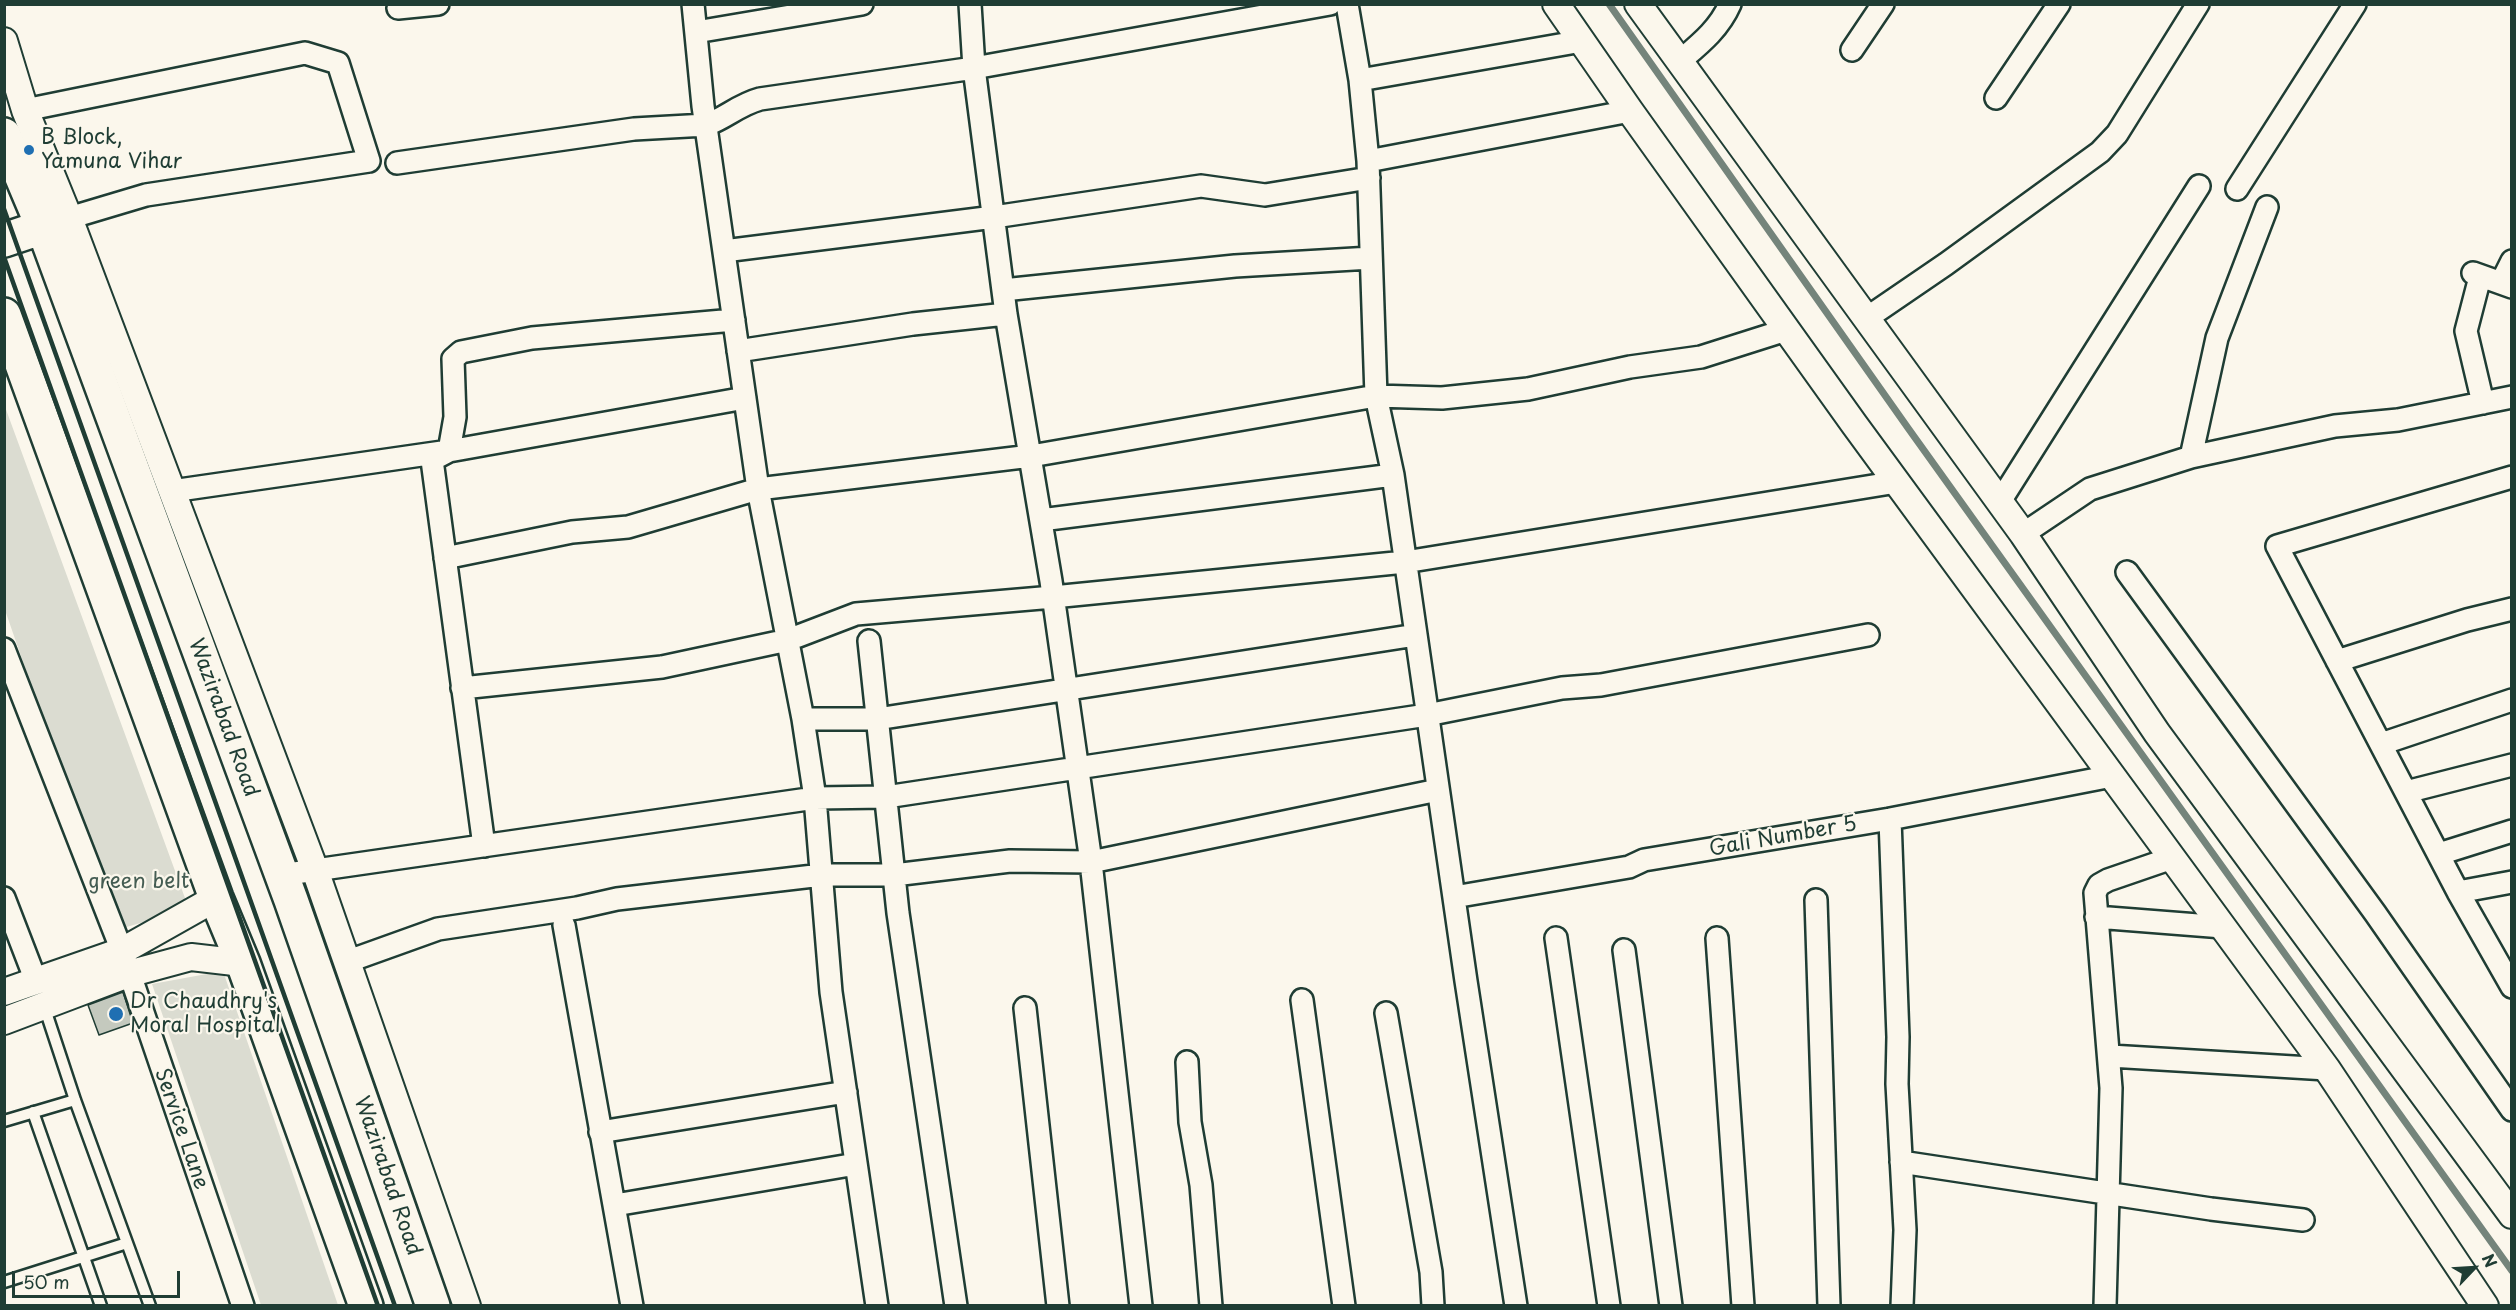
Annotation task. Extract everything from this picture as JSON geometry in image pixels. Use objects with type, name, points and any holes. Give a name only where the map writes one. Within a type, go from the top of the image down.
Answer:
[{"type":"highway","name":"Wazirabad Road","points":[[7,150],[56,223],[432,1305]]},
{"type":"highway","points":[[4,240],[56,223]]},
{"type":"highway","points":[[4,315],[216,898],[243,963],[366,1305]]},
{"type":"street","points":[[398,8],[438,4]]},
{"type":"street","points":[[693,4],[706,125],[745,398],[759,489],[803,719],[815,798],[831,992],[877,1305]]},
{"type":"street","points":[[696,32],[862,4]]},
{"type":"street","points":[[970,4],[974,68],[1006,315],[1032,456],[1091,862],[1141,1305]]},
{"type":"street","points":[[397,163],[634,129],[706,125],[717,121],[736,107],[760,99],[974,68],[1330,4]]},
{"type":"street","points":[[1347,4],[1360,80],[1368,170],[1376,396],[1393,475],[1516,1305]]},
{"type":"street","points":[[1556,4],[1786,330],[2327,1069],[2485,1305]]},
{"type":"street","points":[[1638,4],[2023,534],[2157,733],[2511,1215]]},
{"type":"street","points":[[1680,61],[1714,32],[1723,21],[1730,4]]},
{"type":"street","points":[[1852,51],[1883,4]]},
{"type":"street","points":[[1996,98],[2059,4]]},
{"type":"street","points":[[1867,318],[1946,264],[2100,152],[2117,134],[2198,4]]},
{"type":"street","points":[[2237,189],[2355,4]]},
{"type":"street","points":[[4,41],[56,223],[172,491],[315,870],[466,1305]]},
{"type":"street","points":[[1360,80],[1582,41]]},
{"type":"street","points":[[25,110],[305,53],[338,63],[369,162],[146,195],[56,223]]},
{"type":"street","points":[[724,251],[994,217],[1201,186],[1265,195],[1630,111]]},
{"type":"street","points":[[2000,503],[2199,186]]},
{"type":"street","points":[[2191,457],[2217,338],[2267,207]]},
{"type":"street","points":[[1003,290],[1235,266],[1371,258]]},
{"type":"street","points":[[2483,403],[2466,331],[2477,275],[2506,285],[2511,261]]},
{"type":"street","points":[[738,351],[913,324],[1006,315]]},
{"type":"street","points":[[449,451],[455,417],[453,359],[461,352],[532,338],[734,320]]},
{"type":"street","points":[[445,558],[572,532],[628,527],[759,489],[1032,456],[1376,396],[1442,398],[1528,389],[1630,367],[1701,357],[1786,330]]},
{"type":"street","points":[[2023,534],[2090,489],[2191,457],[2335,426],[2398,420],[2511,397]]},
{"type":"street","points":[[172,491],[449,451],[745,398]]},
{"type":"street","points":[[449,451],[432,460],[484,846]]},
{"type":"street","points":[[1041,520],[1393,475]]},
{"type":"street","points":[[2511,477],[2277,546],[2458,892],[2511,987]]},
{"type":"street","points":[[462,688],[662,667],[788,640],[856,614],[1405,562],[1897,482]]},
{"type":"street","points":[[2127,572],[2375,913],[2511,1110]]},
{"type":"street","points":[[2337,661],[2467,620],[2511,609]]},
{"type":"street","points":[[281,875],[815,798],[885,797],[1076,769],[1427,715],[1562,688],[1601,685],[1868,634]]},
{"type":"street","points":[[803,719],[877,719],[1416,635]]},
{"type":"street","points":[[869,641],[894,875],[956,1305]]},
{"type":"street","name":"Service Lane","points":[[4,649],[124,963],[243,1305]]},
{"type":"street","points":[[2381,744],[2511,700]]},
{"type":"street","points":[[2406,792],[2511,765]]},
{"type":"street","name":"Gali Number 5","points":[[1454,897],[1629,867],[1644,860],[1890,819],[2112,776]]},
{"type":"street","points":[[346,962],[438,929],[577,908],[617,898],[822,875],[894,875],[1010,861],[1091,862],[1438,790]]},
{"type":"street","points":[[1890,819],[1898,1037],[1897,1084],[1905,1230],[1902,1305]]},
{"type":"street","points":[[2439,854],[2511,831]]},
{"type":"street","points":[[2105,1305],[2111,1088],[2095,893],[2099,885],[2108,879],[2172,858]]},
{"type":"street","points":[[2458,892],[2511,882]]},
{"type":"street","points":[[4,898],[36,981]]},
{"type":"street","points":[[4,1021],[44,1006],[124,963],[216,898]]},
{"type":"street","points":[[1816,900],[1829,1305]]},
{"type":"street","points":[[2096,917],[2223,927]]},
{"type":"street","points":[[564,925],[632,1305]]},
{"type":"street","points":[[1556,938],[1609,1305]]},
{"type":"street","points":[[1717,938],[1743,1305]]},
{"type":"street","points":[[1624,950],[1671,1305]]},
{"type":"street","points":[[4,992],[36,981],[124,963],[191,957],[243,963]]},
{"type":"street","points":[[1302,1000],[1344,1305]]},
{"type":"street","points":[[1025,1008],[1058,1305]]},
{"type":"street","points":[[1386,1013],[1431,1272],[1433,1305]]},
{"type":"street","points":[[2110,1056],[2327,1069]]},
{"type":"street","points":[[1187,1062],[1190,1122],[1201,1185],[1211,1305]]},
{"type":"street","points":[[600,1132],[846,1092]]},
{"type":"street","points":[[1901,1162],[2211,1209],[2303,1220]]},
{"type":"street","points":[[615,1205],[856,1164]]},
{"type":"lane","points":[[44,1006],[75,1100],[150,1305]]},
{"type":"lane","points":[[4,1121],[75,1100]]},
{"type":"lane","points":[[33,1112],[101,1305]]},
{"type":"lane","points":[[5,1279],[127,1243]]},
{"type":"green space","name":"green belt","points":[[4,404],[189,909],[116,930],[5,610]]},
{"type":"green space","points":[[223,971],[338,1305],[261,1305],[152,984]]},
{"type":"building","points":[[123,992],[133,1023],[99,1035],[88,1005]]},
{"type":"waterway","points":[[1609,4],[1908,428],[2512,1271]]},
{"type":"railway","points":[[4,209],[395,1306]]},
{"type":"railway","points":[[4,257],[378,1306]]},
{"type":"place","name":"B Block, Yamuna Vihar","points":[[29,150]]},
{"type":"place","name":"Dr Chaudhry's Moral Hospital","points":[[116,1014]]}]
